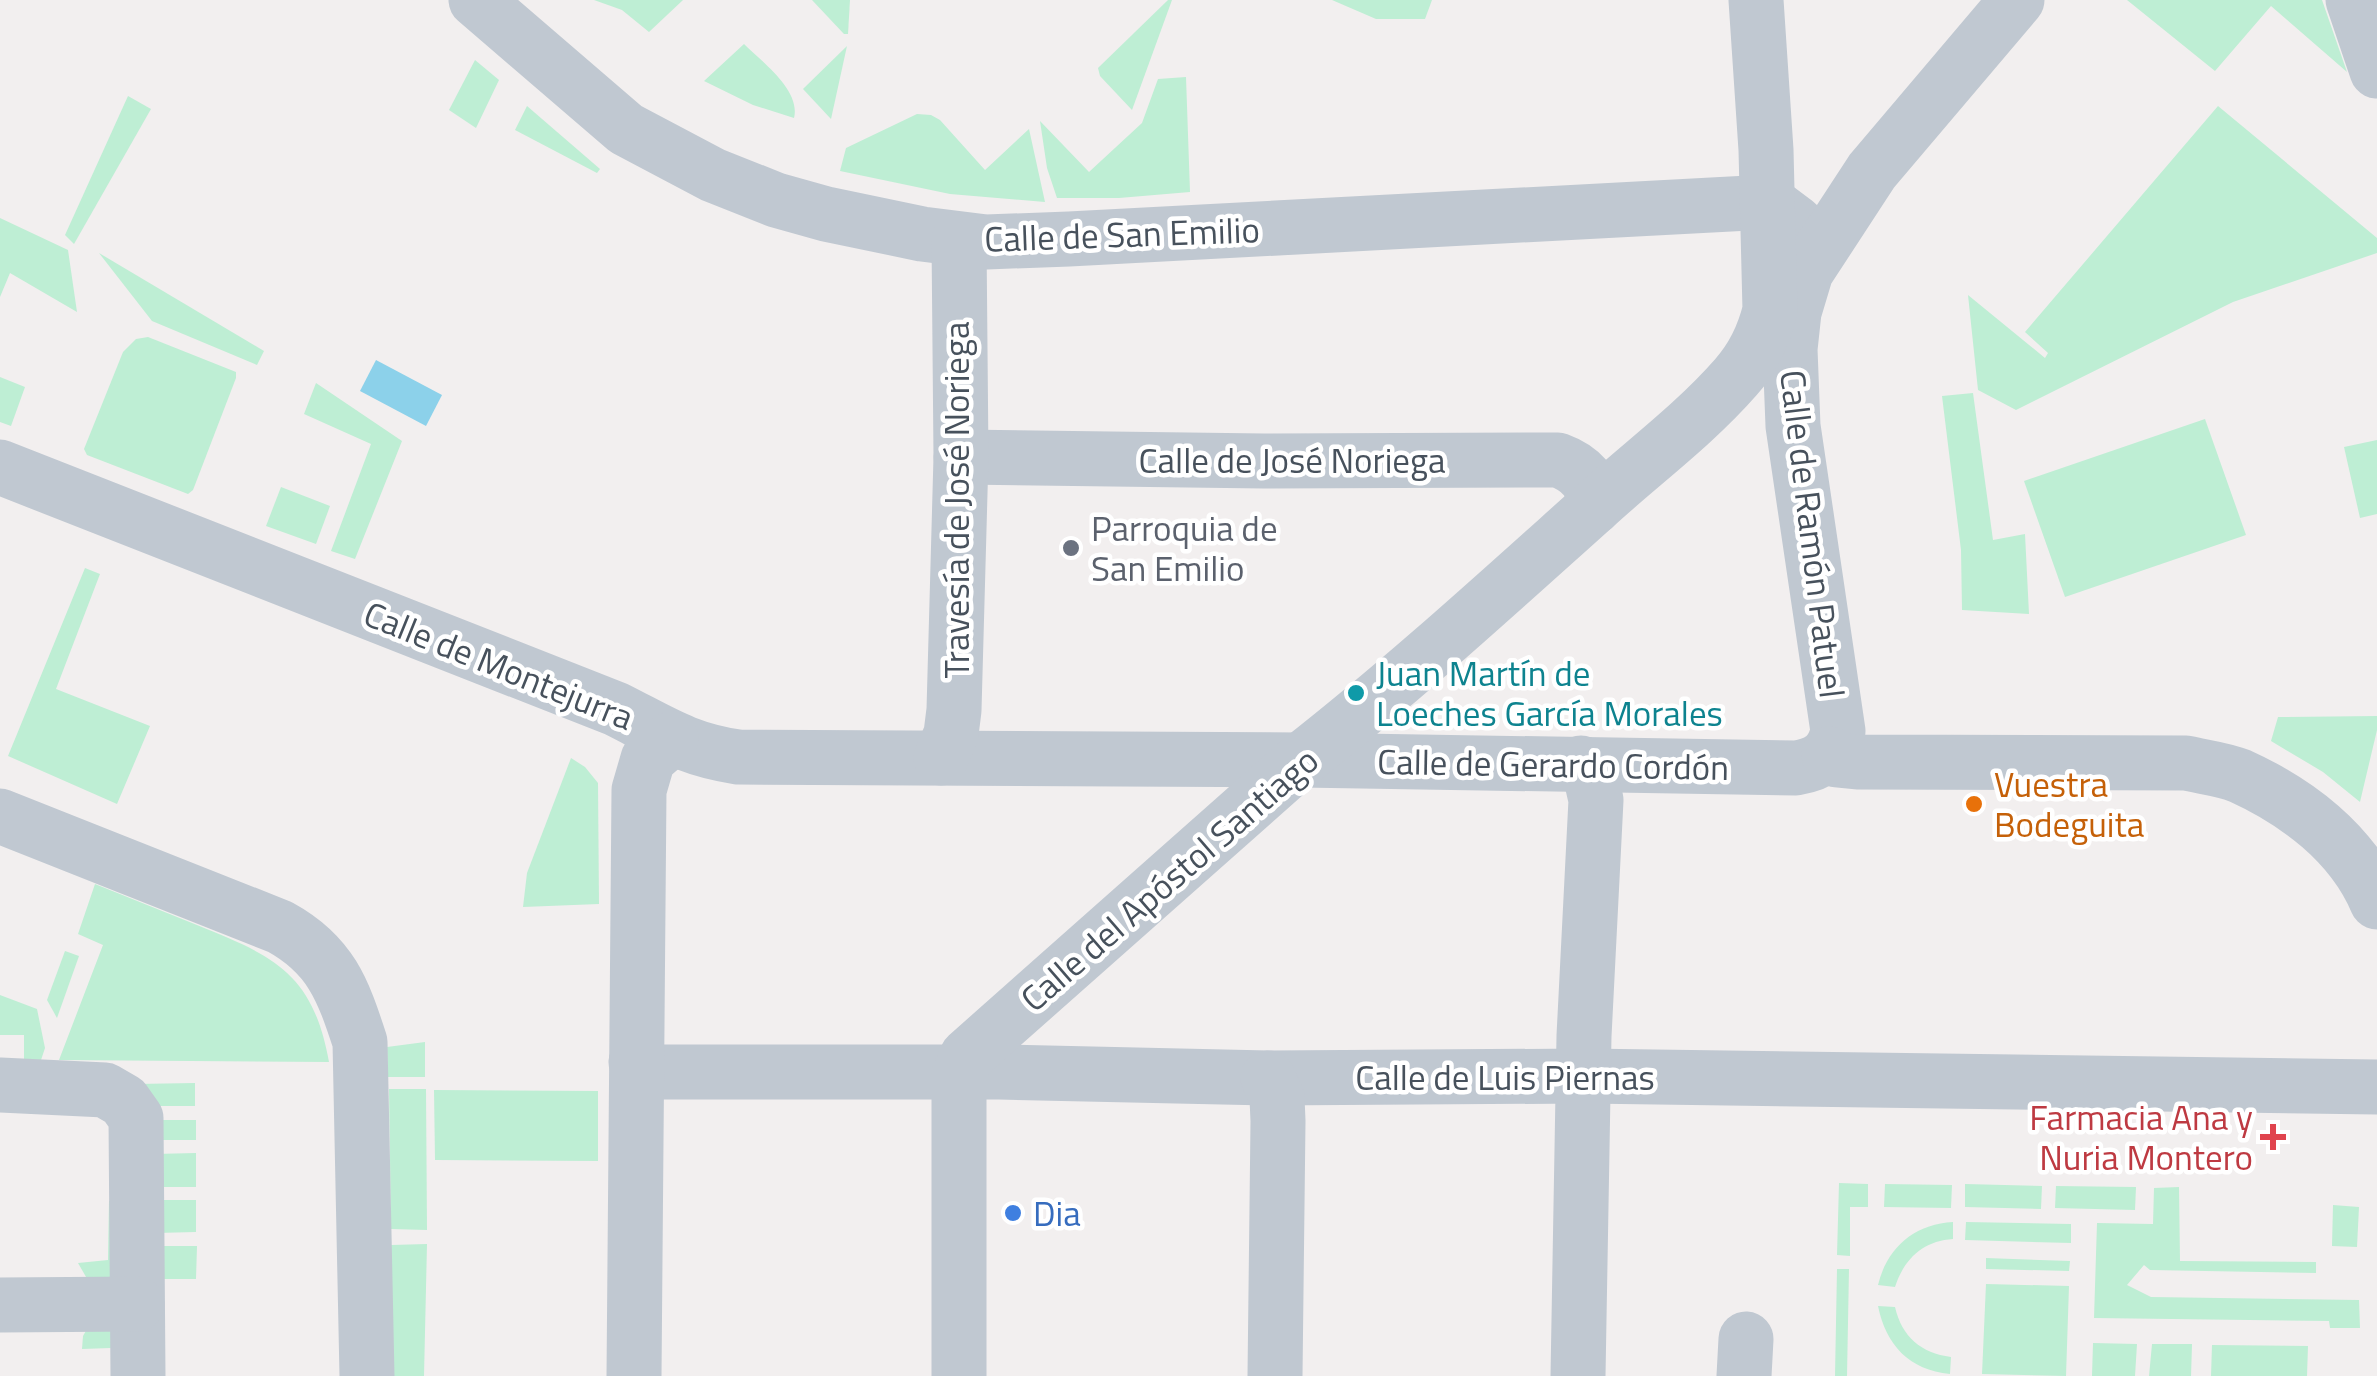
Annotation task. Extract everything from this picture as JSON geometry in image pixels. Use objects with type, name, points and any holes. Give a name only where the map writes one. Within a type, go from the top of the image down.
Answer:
[{"type":"street","name":"Calle de San Emilio","points":[[476,0],[626,129],[713,175],[776,200],[826,214],[959,240],[1069,239],[1768,202]]},
{"type":"street","points":[[1756,0],[1770,310],[1779,322]]},
{"type":"street","name":"Calle del Apóstol Santiago","points":[[959,1074],[967,1056],[1703,411],[1738,376],[1779,322],[1823,242],[1872,171],[2017,0]]},
{"type":"street","points":[[2353,0],[2377,71]]},
{"type":"street","points":[[1768,202],[1823,242]]},
{"type":"street","name":"Travesía de José Noriega","points":[[941,758],[951,734],[954,710],[961,456],[959,240]]},
{"type":"street","name":"Calle de Ramón Patuel","points":[[1779,322],[1838,732],[1828,754]]},
{"type":"street","points":[[1703,411],[1724,403],[1756,402],[1773,408],[1793,426]]},
{"type":"street","name":"Calle de José Noriega","points":[[961,456],[1558,460],[1584,476],[1593,488],[1594,507]]},
{"type":"street","name":"Calle de Montejurra","points":[[0,467],[616,709],[671,739],[648,759],[639,790],[634,1376]]},
{"type":"street","name":"Calle de Gerardo Cordón","points":[[671,739],[695,750],[738,757],[1796,768],[1813,765],[1828,754],[1837,760],[1857,762],[2186,763],[2237,775],[2294,806],[2353,860],[2377,902]]},
{"type":"street","points":[[1578,1376],[1596,800],[1591,778],[1581,763]]},
{"type":"street","points":[[0,816],[280,927],[302,939],[326,962],[345,997],[360,1042],[367,1376]]},
{"type":"street","name":"Calle de Luis Piernas","points":[[636,1062],[657,1072],[999,1072],[1268,1078],[1585,1076],[2377,1087]]},
{"type":"street","points":[[959,1074],[959,1376]]},
{"type":"street","points":[[1268,1078],[1277,1098],[1278,1121],[1275,1376]]},
{"type":"street","points":[[0,1086],[105,1090],[124,1101],[136,1118],[138,1376]]},
{"type":"street","points":[[0,1305],[137,1304]]},
{"type":"green space","points":[[594,0],[683,0],[649,32],[622,10]]},
{"type":"green space","points":[[812,0],[850,0],[848,34],[844,34]]},
{"type":"green space","points":[[1172,0],[1132,110],[1100,76],[1098,68]]},
{"type":"green space","points":[[1332,0],[1432,0],[1425,19],[1376,19]]},
{"type":"green space","points":[[2127,0],[2322,0],[2347,72],[2271,6],[2215,71]]},
{"type":"green space","points":[[744,44],[786,87],[795,108],[794,118],[753,105],[704,81]]},
{"type":"green space","points":[[847,46],[831,119],[803,89]]},
{"type":"green space","points":[[475,60],[499,80],[476,128],[449,110]]},
{"type":"green space","points":[[1186,77],[1190,192],[1057,198],[1047,168],[1040,121],[1089,172],[1142,123],[1158,79]]},
{"type":"green space","points":[[128,96],[151,109],[74,244],[65,235]]},
{"type":"green space","points":[[527,106],[600,169],[597,173],[515,130]]},
{"type":"green space","points":[[2218,106],[2377,238],[2377,253],[2233,302],[2016,410],[1978,390],[1968,295],[2045,358],[2048,353],[2025,332]]},
{"type":"green space","points":[[917,114],[940,120],[985,170],[1029,129],[1045,202],[950,194],[840,171],[846,148]]},
{"type":"green space","points":[[0,218],[68,250],[77,312],[10,273],[0,297]]},
{"type":"green space","points":[[99,253],[264,351],[257,365],[152,321]]},
{"type":"green space","points":[[148,337],[236,372],[193,490],[188,494],[87,455],[84,449],[123,352],[136,339]]},
{"type":"green space","points":[[0,377],[25,387],[11,426],[0,422]]},
{"type":"green space","points":[[316,383],[402,441],[355,559],[331,551],[371,444],[304,414]]},
{"type":"green space","points":[[1973,393],[1993,540],[2025,534],[2029,614],[1962,610],[1961,550],[1942,396]]},
{"type":"green space","points":[[2205,419],[2246,535],[2065,597],[2024,481]]},
{"type":"green space","points":[[2377,440],[2377,514],[2360,518],[2344,447]]},
{"type":"green space","points":[[281,487],[330,506],[316,544],[266,526]]},
{"type":"green space","points":[[85,568],[100,574],[56,689],[150,726],[117,804],[8,756]]},
{"type":"green space","points":[[2377,716],[2360,802],[2323,772],[2271,741],[2278,717]]},
{"type":"green space","points":[[571,758],[598,783],[599,904],[523,907],[527,873]]},
{"type":"green space","points":[[95,884],[248,947],[286,972],[312,1007],[329,1062],[59,1060],[103,945],[78,934]]},
{"type":"green space","points":[[65,951],[79,956],[57,1018],[47,1000]]},
{"type":"green space","points":[[0,995],[37,1009],[45,1048],[41,1060],[24,1060],[24,1035],[0,1035]]},
{"type":"green space","points":[[425,1042],[425,1077],[388,1077],[387,1047]]},
{"type":"green space","points":[[195,1083],[195,1106],[151,1106],[135,1084]]},
{"type":"green space","points":[[389,1089],[426,1089],[427,1230],[391,1229]]},
{"type":"green space","points":[[434,1090],[598,1091],[598,1161],[435,1160]]},
{"type":"green space","points":[[154,1120],[196,1120],[196,1140],[154,1140]]},
{"type":"green space","points":[[196,1153],[196,1187],[155,1187],[154,1154]]},
{"type":"green space","points":[[1839,1183],[1868,1184],[1868,1207],[1850,1207],[1850,1256],[1837,1255]]},
{"type":"green space","points":[[1885,1184],[1952,1185],[1951,1208],[1884,1207]]},
{"type":"green space","points":[[1965,1184],[2042,1186],[2041,1209],[1965,1207]]},
{"type":"green space","points":[[2056,1186],[2136,1187],[2135,1210],[2055,1208]]},
{"type":"green space","points":[[2179,1187],[2180,1261],[2316,1262],[2316,1273],[2150,1270],[2144,1265],[2127,1285],[2151,1297],[2359,1300],[2360,1328],[2330,1328],[2329,1321],[2094,1318],[2097,1223],[2153,1224],[2154,1188]]},
{"type":"green space","points":[[119,1200],[118,1277],[89,1282],[78,1263],[108,1260],[109,1201]]},
{"type":"green space","points":[[155,1200],[196,1200],[196,1232],[156,1233]]},
{"type":"green space","points":[[2333,1205],[2359,1207],[2357,1247],[2332,1246]]},
{"type":"green space","points":[[1953,1222],[1953,1239],[1933,1243],[1916,1253],[1895,1287],[1878,1285],[1888,1260],[1904,1240],[1926,1227]]},
{"type":"green space","points":[[1966,1222],[2071,1224],[2071,1243],[1965,1240]]},
{"type":"green space","points":[[427,1244],[424,1376],[392,1376],[391,1245]]},
{"type":"green space","points":[[156,1246],[197,1246],[196,1279],[156,1279]]},
{"type":"green space","points":[[1986,1258],[2070,1261],[2069,1271],[1986,1269]]},
{"type":"green space","points":[[1837,1269],[1849,1269],[1847,1376],[1835,1376]]},
{"type":"green space","points":[[1986,1284],[2069,1286],[2066,1376],[1982,1374]]},
{"type":"green space","points":[[1878,1306],[1895,1307],[1902,1327],[1914,1342],[1951,1357],[1950,1374],[1923,1367],[1902,1353],[1887,1333]]},
{"type":"green space","points":[[111,1327],[111,1348],[82,1349],[87,1329]]},
{"type":"green space","points":[[2093,1343],[2137,1344],[2135,1376],[2092,1376]]},
{"type":"green space","points":[[2152,1344],[2192,1344],[2191,1376],[2149,1376]]},
{"type":"green space","points":[[2212,1345],[2308,1346],[2307,1376],[2211,1376]]},
{"type":"water","points":[[376,360],[442,395],[426,426],[360,391]]},
{"type":"place","name":"Parroquia de San Emilio","points":[[1071,548]]},
{"type":"place","name":"Juan Martín de Loeches García Morales","points":[[1356,693]]},
{"type":"place","name":"Vuestra Bodeguita","points":[[1974,804]]},
{"type":"place","name":"Farmacia Ana y Nuria Montero","points":[[2273,1137]]},
{"type":"place","name":"Dia","points":[[1013,1213]]}]
